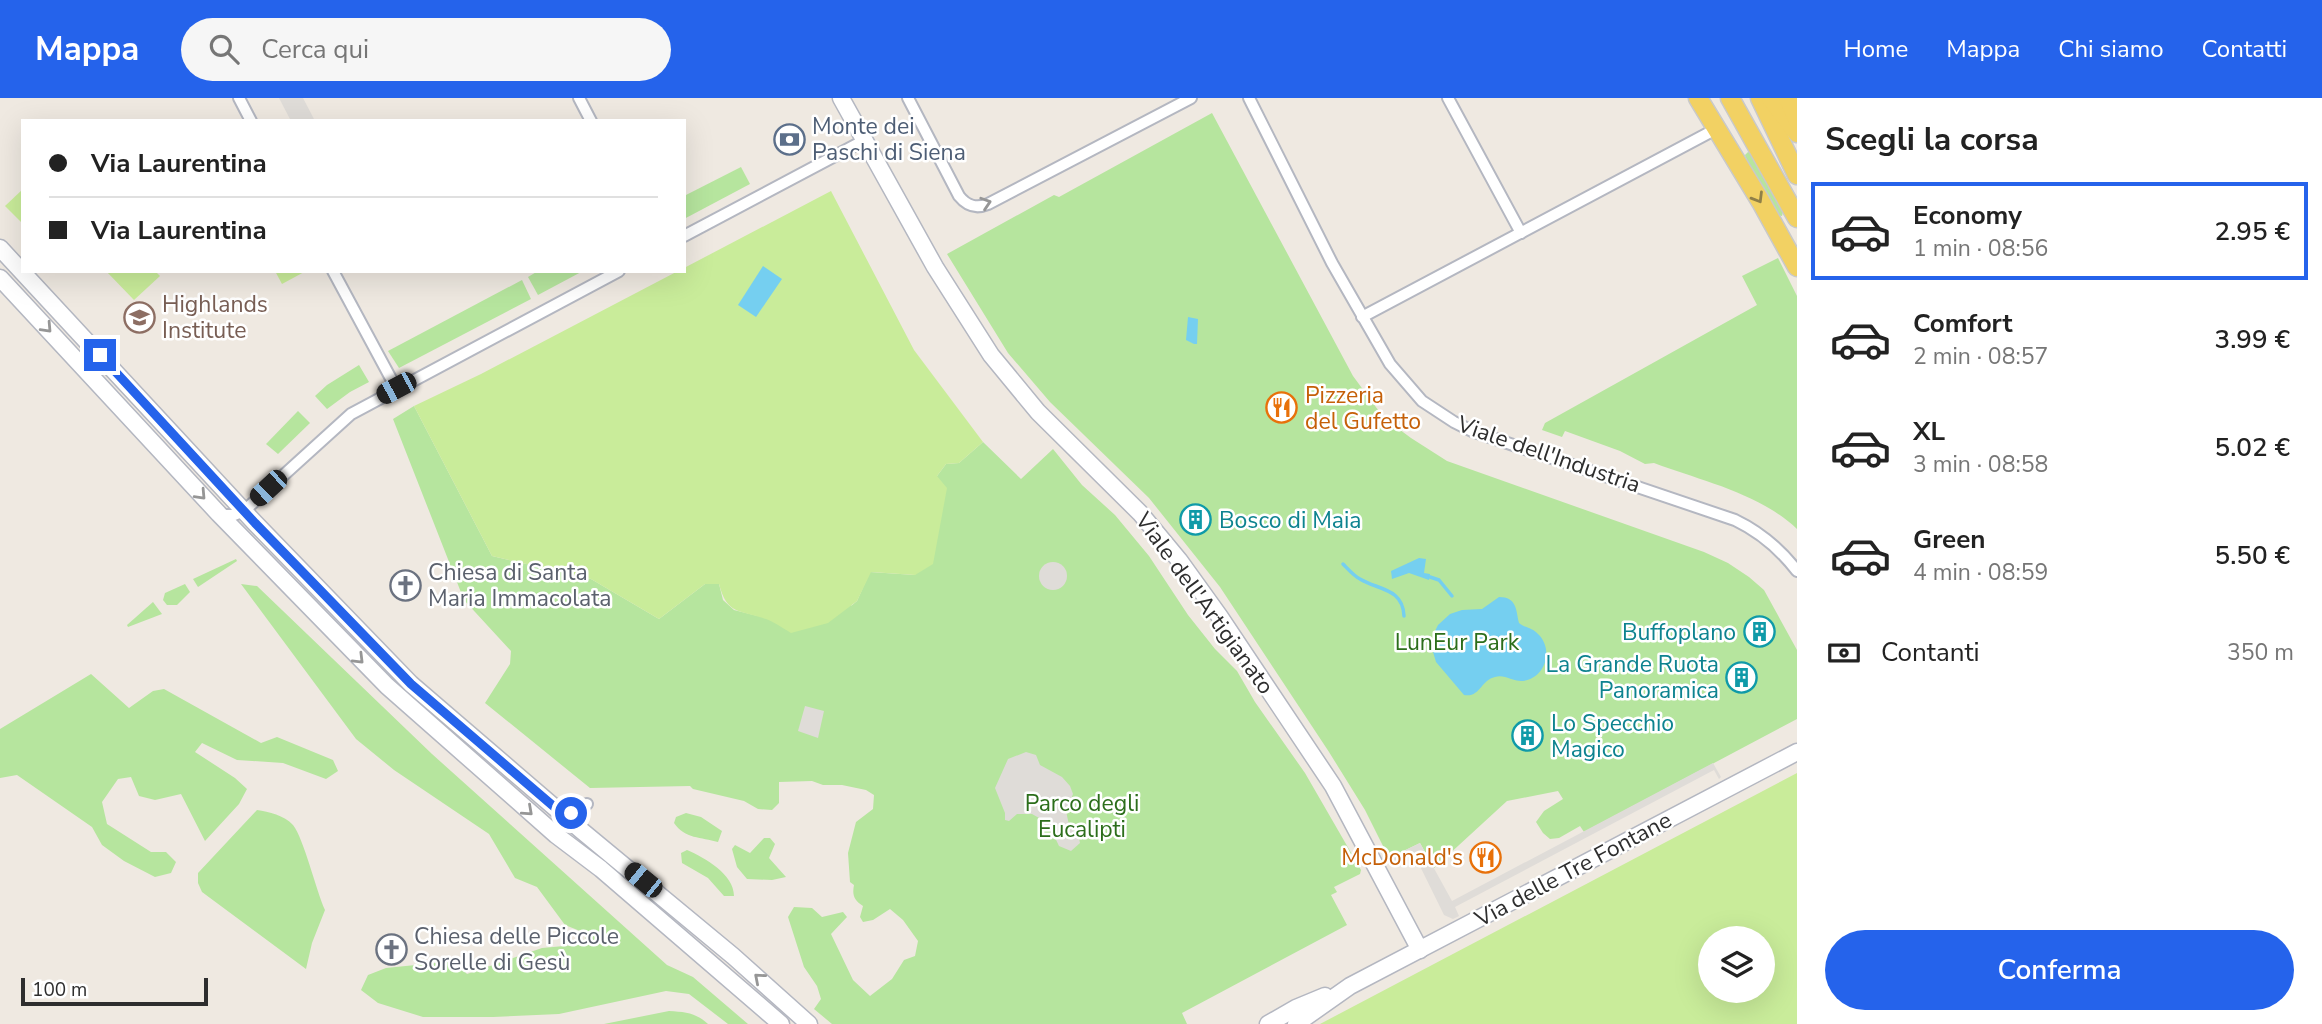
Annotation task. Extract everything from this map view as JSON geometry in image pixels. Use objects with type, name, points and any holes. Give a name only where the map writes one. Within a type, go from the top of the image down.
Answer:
[{"type":"main road","name":"Viale dell'Artigianato","points":[[841,98],[935,267],[984,345],[1015,387],[1038,412],[1134,506],[1206,597],[1333,786],[1420,950]]},
{"type":"main road","points":[[1698,98],[1797,267]]},
{"type":"main road","points":[[1760,98],[1797,175]]},
{"type":"main road","points":[[1771,98],[1797,133]]},
{"type":"main road","points":[[1732,101],[1737,165]]},
{"type":"main road","points":[[1732,101],[1797,218]]},
{"type":"main road","points":[[0,248],[21,271]]},
{"type":"main road","points":[[23,273],[244,511],[411,684],[566,817],[679,909],[810,1024]]},
{"type":"main road","points":[[0,278],[219,514],[387,686],[556,835],[601,869],[781,1024]]},
{"type":"main road","name":"Via delle Tre Fontane","points":[[1269,1022],[1350,986],[1797,752]]},
{"type":"main road","name":"Via delle Tre Fontane","points":[[1296,1024],[1350,986]]},
{"type":"street","points":[[239,98],[250,119]]},
{"type":"street","points":[[579,98],[590,119]]},
{"type":"street","points":[[908,98],[959,195],[966,204],[974,207],[988,204],[1191,98]]},
{"type":"street","name":"Viale dell'Industria","points":[[1249,98],[1332,263],[1390,364],[1422,401],[1454,422],[1497,439],[1726,516],[1767,540],[1797,571]]},
{"type":"street","points":[[1448,98],[1521,233]]},
{"type":"street","points":[[1363,317],[1716,129]]},
{"type":"street","points":[[686,235],[865,140]]},
{"type":"street","points":[[334,273],[396,388]]},
{"type":"street","points":[[219,514],[234,515],[244,511],[351,414],[615,273]]},
{"type":"street","points":[[142,430],[157,417]]},
{"type":"street","points":[[556,835],[566,817],[587,804]]},
{"type":"green space","name":"LunEur Park","points":[[1212,113],[1353,376],[1384,418],[1447,461],[1704,552],[1749,577],[1764,590],[1797,650],[1797,719],[1584,832],[1580,826],[1559,838],[1550,839],[1536,822],[1544,811],[1563,799],[1558,791],[1507,801],[1434,868],[1420,843],[1389,858],[1365,810],[1329,752],[1220,587],[1149,498],[1050,402],[1008,353],[947,254],[1054,195],[1059,197]]},
{"type":"green space","points":[[1748,152],[1753,154],[1783,212],[1782,216],[1777,215],[1746,158]]},
{"type":"green space","points":[[741,167],[750,184],[686,218],[686,195]]},
{"type":"green space","points":[[21,191],[21,222],[5,206]]},
{"type":"green space","points":[[831,191],[914,350],[983,442],[959,463],[946,464],[937,476],[947,488],[933,564],[915,575],[871,572],[857,601],[828,623],[791,633],[769,620],[736,610],[726,601],[719,584],[705,584],[659,619],[591,579],[492,556],[414,406],[674,273],[686,273],[686,267]]},
{"type":"green space","points":[[1778,258],[1797,296],[1797,529],[1765,506],[1729,489],[1654,463],[1645,464],[1620,451],[1565,431],[1562,437],[1542,430],[1545,423],[1757,305],[1742,276]]},
{"type":"green space","points":[[108,273],[157,273],[160,276],[134,300]]},
{"type":"green space","points":[[276,273],[302,273],[282,284]]},
{"type":"green space","points":[[535,273],[579,273],[538,295],[528,277]]},
{"type":"green space","points":[[522,280],[531,299],[399,368],[388,351]]},
{"type":"green space","points":[[359,365],[369,382],[327,409],[315,396]]},
{"type":"green space","name":"Parco degli Eucalipti","points":[[414,406],[492,556],[591,579],[659,619],[705,584],[719,584],[723,600],[734,610],[758,616],[873,564],[851,606],[857,601],[870,572],[915,575],[937,476],[946,464],[959,463],[983,442],[1021,479],[1053,449],[1082,485],[1115,515],[1149,556],[1188,615],[1237,671],[1255,702],[1305,773],[1361,870],[1360,874],[1334,887],[1337,892],[1331,895],[1347,925],[1182,1013],[1187,1024],[832,1024],[814,1009],[821,999],[817,986],[804,967],[788,917],[794,907],[812,908],[822,917],[843,912],[847,917],[831,934],[853,980],[870,996],[892,979],[904,960],[915,956],[918,941],[903,920],[890,909],[873,920],[863,922],[860,917],[863,906],[854,897],[848,853],[856,822],[873,809],[874,795],[866,790],[842,785],[823,785],[812,781],[779,782],[779,803],[772,810],[758,809],[744,801],[690,786],[590,788],[485,703],[510,664],[511,651],[464,600],[393,419]]},
{"type":"green space","points":[[298,411],[310,423],[278,454],[266,444]]},
{"type":"green space","points":[[236,559],[237,561],[198,587],[193,579]]},
{"type":"green space","points":[[185,584],[190,592],[177,605],[167,605],[163,600],[165,593]]},
{"type":"green space","points":[[241,584],[257,586],[432,754],[667,965],[693,977],[748,1024],[728,1024],[689,994],[666,991],[559,1014],[423,1017],[378,1003],[361,990],[368,975],[386,968],[455,961],[467,974],[542,948],[586,944],[585,933],[565,925],[537,887],[515,878],[489,834],[394,770],[356,739]]},
{"type":"green space","points":[[153,602],[162,614],[128,627],[127,625]]},
{"type":"green space","points":[[91,674],[129,708],[153,691],[164,689],[261,743],[277,737],[333,760],[338,771],[326,779],[283,763],[237,760],[202,743],[195,752],[247,789],[239,804],[205,841],[181,794],[155,800],[139,796],[131,777],[118,779],[102,802],[107,824],[151,852],[166,852],[176,862],[171,873],[155,877],[124,861],[102,845],[92,827],[17,775],[0,778],[0,729]]},
{"type":"green space","points":[[1797,773],[1797,1024],[1320,1024]]},
{"type":"green space","points":[[257,810],[281,816],[293,825],[325,910],[312,943],[306,969],[202,892],[198,883],[198,873]]},
{"type":"green space","points":[[686,813],[701,817],[722,831],[718,842],[688,835],[678,828],[674,823],[676,817]]},
{"type":"green space","points":[[764,838],[770,838],[775,844],[769,858],[786,877],[772,880],[747,879],[737,867],[732,849],[735,845],[750,853]]},
{"type":"green space","points":[[687,850],[710,862],[724,874],[733,888],[734,896],[724,896],[708,878],[682,863],[681,853]]},
{"type":"green space","points":[[669,1011],[699,1017],[708,1024],[604,1024]]},
{"type":"shaded area","points":[[279,98],[303,98],[314,119],[290,119]]},
{"type":"shaded area","points":[[1053,562],[1063,566],[1067,576],[1063,586],[1053,590],[1043,586],[1039,576],[1043,566]]},
{"type":"shaded area","points":[[805,706],[824,711],[818,738],[798,731]]},
{"type":"shaded area","points":[[1026,752],[1036,755],[1040,765],[1062,777],[1070,786],[1073,794],[1066,811],[1069,825],[1080,843],[1071,851],[1059,846],[1048,823],[1032,814],[1017,814],[1009,821],[1005,820],[995,788],[1008,759]]},
{"type":"shaded area","points":[[1713,763],[1721,777],[1719,779],[1714,770],[1455,907],[1459,916],[1453,919],[1444,915],[1413,852],[1391,862],[1389,858],[1420,843],[1452,901]]},
{"type":"water","points":[[763,266],[782,279],[756,317],[738,305]]},
{"type":"water","points":[[1188,317],[1198,319],[1197,344],[1186,340]]},
{"type":"water","points":[[1419,558],[1426,559],[1424,573],[1430,574],[1429,580],[1409,573],[1392,579],[1391,571]]},
{"type":"water","points":[[1499,597],[1509,599],[1516,609],[1519,623],[1536,632],[1543,640],[1546,647],[1545,662],[1542,669],[1531,679],[1519,681],[1502,676],[1495,677],[1474,694],[1464,695],[1436,662],[1433,652],[1435,631],[1450,614],[1482,609]]},
{"type":"waterway","points":[[1343,564],[1358,578],[1394,595],[1403,607],[1404,616]]},
{"type":"waterway","points":[[1430,577],[1439,580],[1452,596]]},
{"type":"place","name":"Monte dei Paschi di Siena","points":[[789,139]]},
{"type":"place","name":"Highlands Institute","points":[[139,317]]},
{"type":"place","name":"Pizzeria del Gufetto","points":[[1282,408]]},
{"type":"place","name":"Bosco di Maia","points":[[1196,520]]},
{"type":"place","name":"Chiesa di Santa Maria Immacolata","points":[[405,585]]},
{"type":"place","name":"Buffoplano","points":[[1759,632]]},
{"type":"place","name":"La Grande Ruota Panoramica","points":[[1742,677]]},
{"type":"place","name":"Lo Specchio Magico","points":[[1528,736]]},
{"type":"place","name":"McDonald's","points":[[1486,857]]},
{"type":"place","name":"Chiesa delle Piccole Sorelle di Gesù","points":[[391,949]]},
{"type":"route","points":[[100,355],[255,523],[411,684],[566,817],[571,813]]}]
